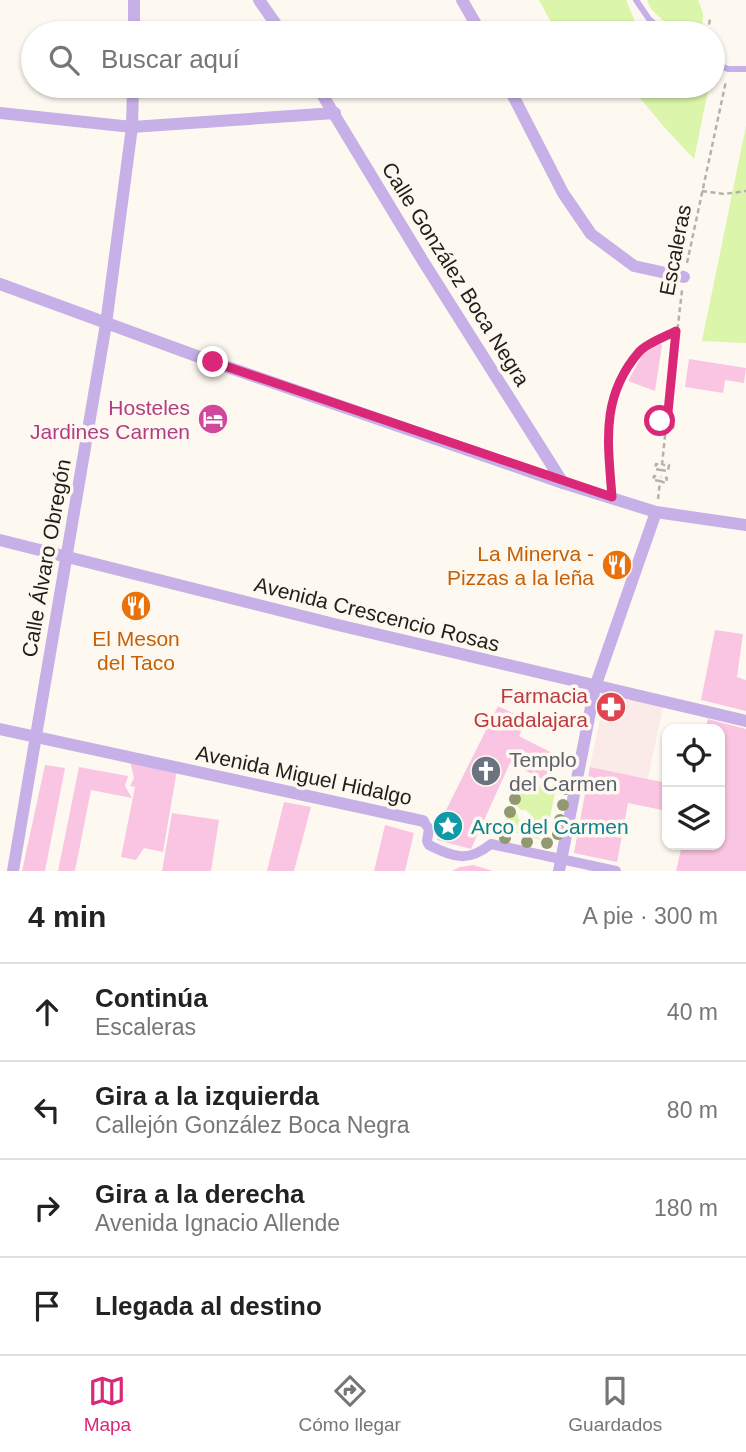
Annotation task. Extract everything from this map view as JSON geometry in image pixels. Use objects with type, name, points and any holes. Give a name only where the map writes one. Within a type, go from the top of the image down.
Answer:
[{"type":"street","points":[[134,0],[134,21]]},
{"type":"street","points":[[259,0],[274,21]]},
{"type":"street","points":[[462,0],[474,21]]},
{"type":"street","name":"Calle Álvaro Obregón","points":[[13,871],[106,324],[132,127],[133,98]]},
{"type":"street","name":"Calle González Boca Negra","points":[[325,98],[423,261],[563,482]]},
{"type":"street","points":[[514,98],[563,193],[590,234],[634,265],[684,277]]},
{"type":"street","points":[[0,113],[132,127],[335,113]]},
{"type":"street","points":[[0,284],[106,324],[563,482],[656,512],[746,525]]},
{"type":"street","points":[[560,864],[595,687],[656,512]]},
{"type":"street","name":"Avenida Crescencio Rosas","points":[[0,540],[595,687],[746,721]]},
{"type":"street","name":"Avenida Miguel Hidalgo","points":[[0,730],[423,821],[429,828],[429,845],[463,858],[479,854],[491,844],[560,864],[616,871]]},
{"type":"lane","points":[[636,0],[651,21]]},
{"type":"lane","points":[[725,68],[746,69]]},
{"type":"path","name":"Escaleras","points":[[725,83],[728,69]]},
{"type":"path","name":"Escaleras","points":[[660,479],[662,470],[668,471],[669,465],[662,465],[684,277],[722,98]]},
{"type":"path","points":[[702,191],[724,194],[746,191]]},
{"type":"path","points":[[612,497],[607,426],[617,386],[640,350],[676,331]]},
{"type":"shaded area","points":[[605,695],[663,706],[648,779],[590,767]]},
{"type":"green space","points":[[539,0],[626,0],[635,21],[550,21]]},
{"type":"green space","points":[[647,0],[698,0],[703,13],[703,21],[664,21],[651,9]]},
{"type":"green space","points":[[640,98],[707,98],[694,159]]},
{"type":"green space","points":[[746,126],[746,343],[702,341]]},
{"type":"green space","points":[[519,775],[555,793],[546,837],[530,820],[531,815],[511,800]]},
{"type":"green space","points":[[509,806],[518,815],[518,819],[527,823],[541,840],[504,829]]},
{"type":"building","points":[[659,344],[662,345],[655,391],[628,381],[643,354]]},
{"type":"building","points":[[689,359],[746,368],[744,383],[725,380],[723,393],[685,387]]},
{"type":"building","points":[[715,630],[743,634],[737,677],[746,680],[746,711],[701,700]]},
{"type":"building","name":"Templo del Carmen","points":[[498,706],[527,720],[519,736],[556,755],[544,780],[510,763],[471,849],[437,840],[444,814]]},
{"type":"building","points":[[708,719],[746,729],[746,871],[676,871],[681,850],[725,850],[725,724],[706,724]]},
{"type":"building","points":[[130,761],[177,770],[163,852],[144,848],[136,860],[121,857],[135,787],[130,786],[134,778]]},
{"type":"building","points":[[45,765],[65,768],[45,871],[22,871]]},
{"type":"building","points":[[79,767],[128,776],[125,786],[132,798],[91,790],[75,871],[58,871]]},
{"type":"building","points":[[590,767],[662,782],[662,810],[628,803],[617,862],[574,853]]},
{"type":"building","points":[[284,802],[311,807],[294,871],[267,871]]},
{"type":"building","points":[[172,813],[219,820],[211,871],[162,871]]},
{"type":"building","points":[[385,825],[414,833],[405,871],[374,871]]},
{"type":"building","points":[[473,865],[493,871],[452,871],[460,867]]},
{"type":"place","name":"Hosteles Jardines Carmen","points":[[213,419]]},
{"type":"place","name":"La Minerva - Pizzas a la leña","points":[[617,565]]},
{"type":"place","name":"El Meson del Taco","points":[[136,606]]},
{"type":"place","name":"Farmacia Guadalajara","points":[[611,707]]},
{"type":"place","name":"Templo del Carmen","points":[[486,771]]},
{"type":"place","name":"Arco del Carmen","points":[[448,826]]},
{"type":"route","points":[[213,362],[612,497],[607,426],[617,386],[640,350],[676,331],[667,422],[660,421]]}]
